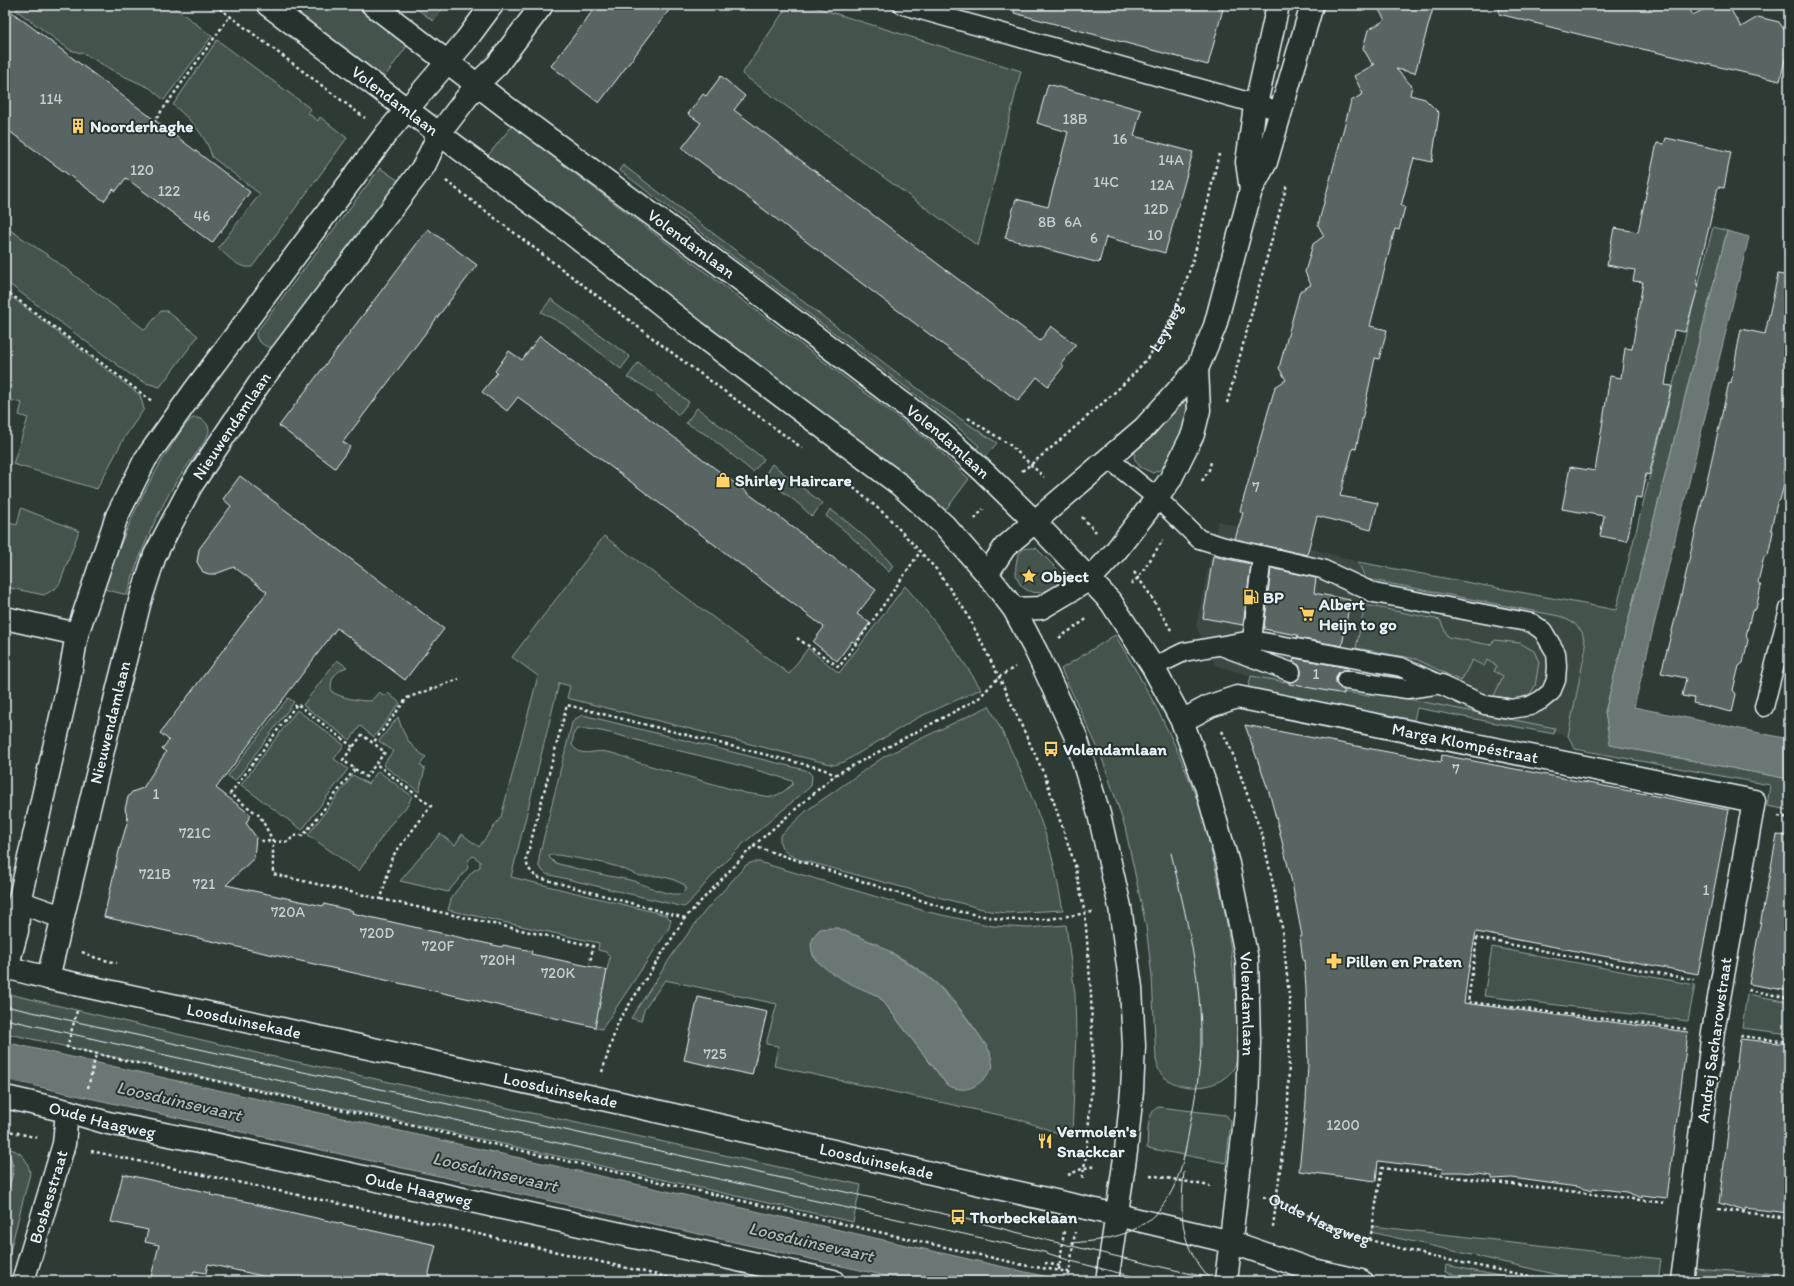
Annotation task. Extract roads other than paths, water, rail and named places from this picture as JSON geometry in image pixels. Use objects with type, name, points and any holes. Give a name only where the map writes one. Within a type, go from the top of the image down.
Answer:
[{"type":"street","name":"Volendamlaan","points":[[268,5],[562,226],[696,332],[900,485],[945,526],[987,574],[1014,609],[1037,653],[1076,737],[1099,814],[1120,907],[1132,988],[1134,1046],[1132,1092],[1116,1215]]},
{"type":"street","name":"Volendamlaan","points":[[373,5],[741,280],[939,431],[1034,521],[1111,602],[1153,667],[1182,721],[1206,786],[1228,864],[1247,960],[1249,1042],[1247,1103],[1238,1172],[1238,1192],[1226,1281]]},
{"type":"street","points":[[6,967],[17,931],[19,902],[68,686],[78,634],[117,516],[145,460],[174,418],[386,134],[448,62],[492,5]]},
{"type":"street","name":"Nieuwendamlaan","points":[[48,978],[140,601],[155,555],[191,486],[261,381],[424,166],[439,134],[477,84],[498,65],[542,5]]},
{"type":"street","points":[[1251,190],[1247,162],[1256,104],[1278,5]]},
{"type":"street","points":[[987,574],[1004,547],[1144,428],[1197,369],[1215,326],[1251,190],[1266,162],[1312,5]]},
{"type":"street","points":[[1014,609],[1042,608],[1090,579],[1115,552],[1157,498],[1170,480],[1193,434],[1199,410],[1197,369]]},
{"type":"street","points":[[5,618],[78,634]]},
{"type":"street","name":"Marga Klompéstraat","points":[[1182,721],[1210,706],[1237,697],[1754,800]]},
{"type":"street","name":"Andrej Sacharowstraat","points":[[1682,1281],[1714,1032],[1754,800]]},
{"type":"street","points":[[19,902],[62,917]]},
{"type":"street","name":"Loosduinsekade","points":[[6,967],[48,978],[616,1102],[1116,1215]]},
{"type":"street","name":"Oude Haagweg","points":[[5,1097],[67,1111],[108,1123],[205,1142],[833,1281]]},
{"type":"street","name":"Bosbesstraat","points":[[23,1281],[64,1144],[67,1111]]},
{"type":"street","points":[[1107,1281],[1116,1215],[1231,1242],[1308,1269],[1361,1281]]},
{"type":"lane","points":[[903,5],[1281,111]]},
{"type":"lane","points":[[1109,459],[1157,498],[1199,539],[1225,547],[1322,569],[1374,593],[1532,624],[1543,631],[1556,653],[1557,666],[1556,680],[1550,692],[1541,700],[1530,706],[1511,709],[1485,705],[1442,684],[1401,667],[1252,640],[1184,652],[1153,667]]},
{"type":"lane","points":[[1252,640],[1262,556]]},
{"type":"lane","points":[[1764,708],[1789,609]]},
{"type":"lane","points":[[1220,646],[1291,672]]},
{"type":"lane","points":[[1346,680],[1407,690],[1442,684]]},
{"type":"water","points":[[1727,231],[1749,237],[1634,707],[1789,739],[1789,779],[1610,745],[1605,712]]},
{"type":"water","points":[[838,928],[879,945],[920,971],[937,984],[961,1011],[990,1052],[993,1067],[984,1079],[968,1089],[955,1088],[947,1085],[882,1000],[876,995],[853,985],[827,970],[818,961],[812,951],[812,940],[820,929]]},
{"type":"water","name":"Loosduinsevaart","points":[[5,1042],[1048,1277],[1047,1281],[909,1281],[22,1083],[7,1148],[14,1169],[5,1201],[5,1094],[8,1080],[5,1080]]},
{"type":"tram line","points":[[1071,1243],[1110,1238],[1129,1232],[1146,1222],[1157,1213],[1172,1191],[1182,1165],[1188,1139],[1198,1075],[1201,1044],[1201,1020],[1192,948],[1171,853]]},
{"type":"tram line","points":[[5,1006],[958,1217],[1046,1240],[1222,1281]]},
{"type":"tram line","points":[[5,1019],[1044,1252],[1071,1261],[1151,1281]]},
{"type":"tram line","points":[[1184,1172],[1182,1216],[1187,1242],[1200,1267],[1210,1279]]},
{"type":"place","name":"Noorderhaghe","points":[[78,126]]},
{"type":"place","name":"Shirley Haircare","points":[[723,480]]},
{"type":"place","name":"Object","points":[[1029,576]]},
{"type":"place","name":"BP","points":[[1251,597]]},
{"type":"place","name":"Albert Heijn to go","points":[[1307,614]]},
{"type":"place","name":"Volendamlaan","points":[[1051,749]]},
{"type":"place","name":"Pillen en Praten","points":[[1334,961]]},
{"type":"place","name":"Vermolen's Snackcar","points":[[1045,1141]]},
{"type":"place","name":"Thorbeckelaan","points":[[958,1217]]}]
